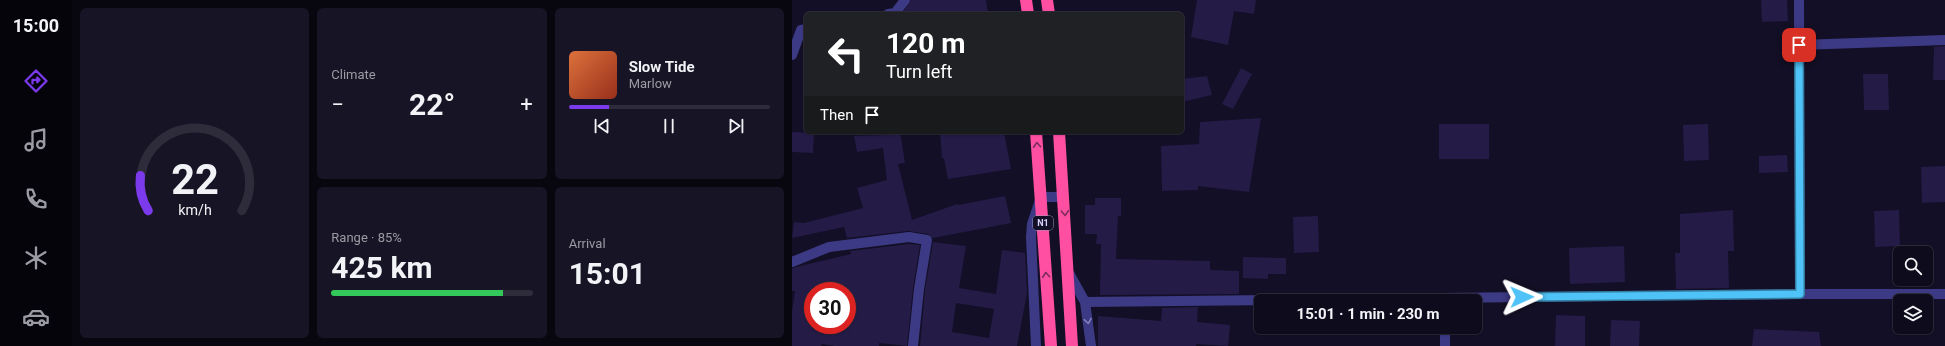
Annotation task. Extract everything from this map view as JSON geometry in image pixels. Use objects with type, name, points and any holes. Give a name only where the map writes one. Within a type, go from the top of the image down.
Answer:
[{"type":"highway","points":[[1026,0],[1028,12]]},
{"type":"highway","points":[[1047,0],[1049,12]]},
{"type":"highway","name":"N1","points":[[1036,134],[1051,346]]},
{"type":"highway","name":"N1","points":[[1059,134],[1072,346]]},
{"type":"street","points":[[896,12],[905,0]]},
{"type":"street","points":[[1799,0],[1800,294]]},
{"type":"street","points":[[792,55],[801,30],[804,30]]},
{"type":"street","points":[[1799,45],[1945,40]]},
{"type":"street","points":[[1036,346],[1031,237],[1032,224],[1041,196],[1064,197]]},
{"type":"street","points":[[792,262],[828,247],[909,237],[927,240],[919,289],[913,346]]},
{"type":"street","points":[[1068,273],[1085,302],[1091,346]]},
{"type":"street","points":[[1482,298],[1800,294],[1945,294]]},
{"type":"street","points":[[1085,302],[1254,301]]},
{"type":"street","points":[[1445,334],[1445,346]]},
{"type":"building","points":[[911,0],[986,0],[988,12],[903,12]]},
{"type":"building","points":[[1197,0],[1256,0],[1254,14],[1234,11],[1228,45],[1191,37]]},
{"type":"building","points":[[1761,0],[1787,0],[1788,21],[1762,22]]},
{"type":"building","points":[[1945,46],[1945,80],[1933,80],[1934,47]]},
{"type":"building","points":[[1241,68],[1252,74],[1233,109],[1222,104]]},
{"type":"building","points":[[1863,74],[1888,74],[1889,110],[1864,110]]},
{"type":"building","points":[[1207,76],[1212,95],[1184,102],[1184,79]]},
{"type":"building","points":[[1261,118],[1249,192],[1198,186],[1198,190],[1162,191],[1161,146],[1199,144],[1200,122]]},
{"type":"building","points":[[1439,124],[1489,124],[1489,159],[1439,159]]},
{"type":"building","points":[[1708,124],[1709,160],[1684,161],[1683,125]]},
{"type":"building","points":[[792,132],[814,134],[813,153],[792,152]]},
{"type":"building","points":[[900,134],[905,163],[898,164],[912,220],[957,204],[1005,196],[1011,223],[933,238],[928,234],[908,231],[847,238],[844,227],[792,238],[794,222],[804,223],[863,208],[857,188],[887,180],[883,148],[857,152],[854,136]]},
{"type":"building","points":[[940,134],[1004,134],[1011,169],[948,179],[944,158],[942,158]]},
{"type":"building","points":[[1787,155],[1788,172],[1759,173],[1759,156]]},
{"type":"building","points":[[1945,166],[1945,202],[1922,203],[1921,167]]},
{"type":"building","points":[[1095,198],[1121,198],[1121,216],[1118,216],[1116,259],[1210,261],[1210,270],[1239,271],[1239,294],[1100,295],[1101,244],[1096,244],[1097,234],[1085,234],[1085,205],[1095,205]]},
{"type":"building","points":[[1733,210],[1734,251],[1728,251],[1729,288],[1676,289],[1675,253],[1680,253],[1680,214]]},
{"type":"building","points":[[1899,210],[1900,246],[1875,247],[1874,211]]},
{"type":"building","points":[[1318,216],[1319,252],[1294,253],[1293,217]]},
{"type":"building","points":[[933,242],[966,246],[959,288],[996,294],[1002,250],[1025,253],[1027,293],[1017,346],[920,346],[925,290]],"holes":[[[956,303],[994,309],[989,338],[952,332]]]},
{"type":"building","points":[[909,244],[920,245],[913,288],[907,346],[879,343],[879,346],[835,346],[822,344],[821,346],[792,346],[792,311],[795,291],[792,291],[792,268],[851,254],[850,251]]},
{"type":"building","points":[[1624,246],[1625,282],[1570,284],[1569,248]]},
{"type":"building","points":[[1243,257],[1286,258],[1286,274],[1268,274],[1268,279],[1243,278]]},
{"type":"building","points":[[1198,307],[1197,322],[1230,325],[1228,346],[1196,344],[1196,346],[1098,346],[1098,316],[1161,321],[1162,308]]},
{"type":"building","points":[[1556,315],[1585,316],[1585,346],[1555,346]]},
{"type":"building","points":[[1611,320],[1640,321],[1639,346],[1610,346]]},
{"type":"building","points":[[1754,329],[1819,332],[1821,346],[1752,346]]},
{"type":"route","points":[[1522,297],[1800,294],[1799,45]]}]
